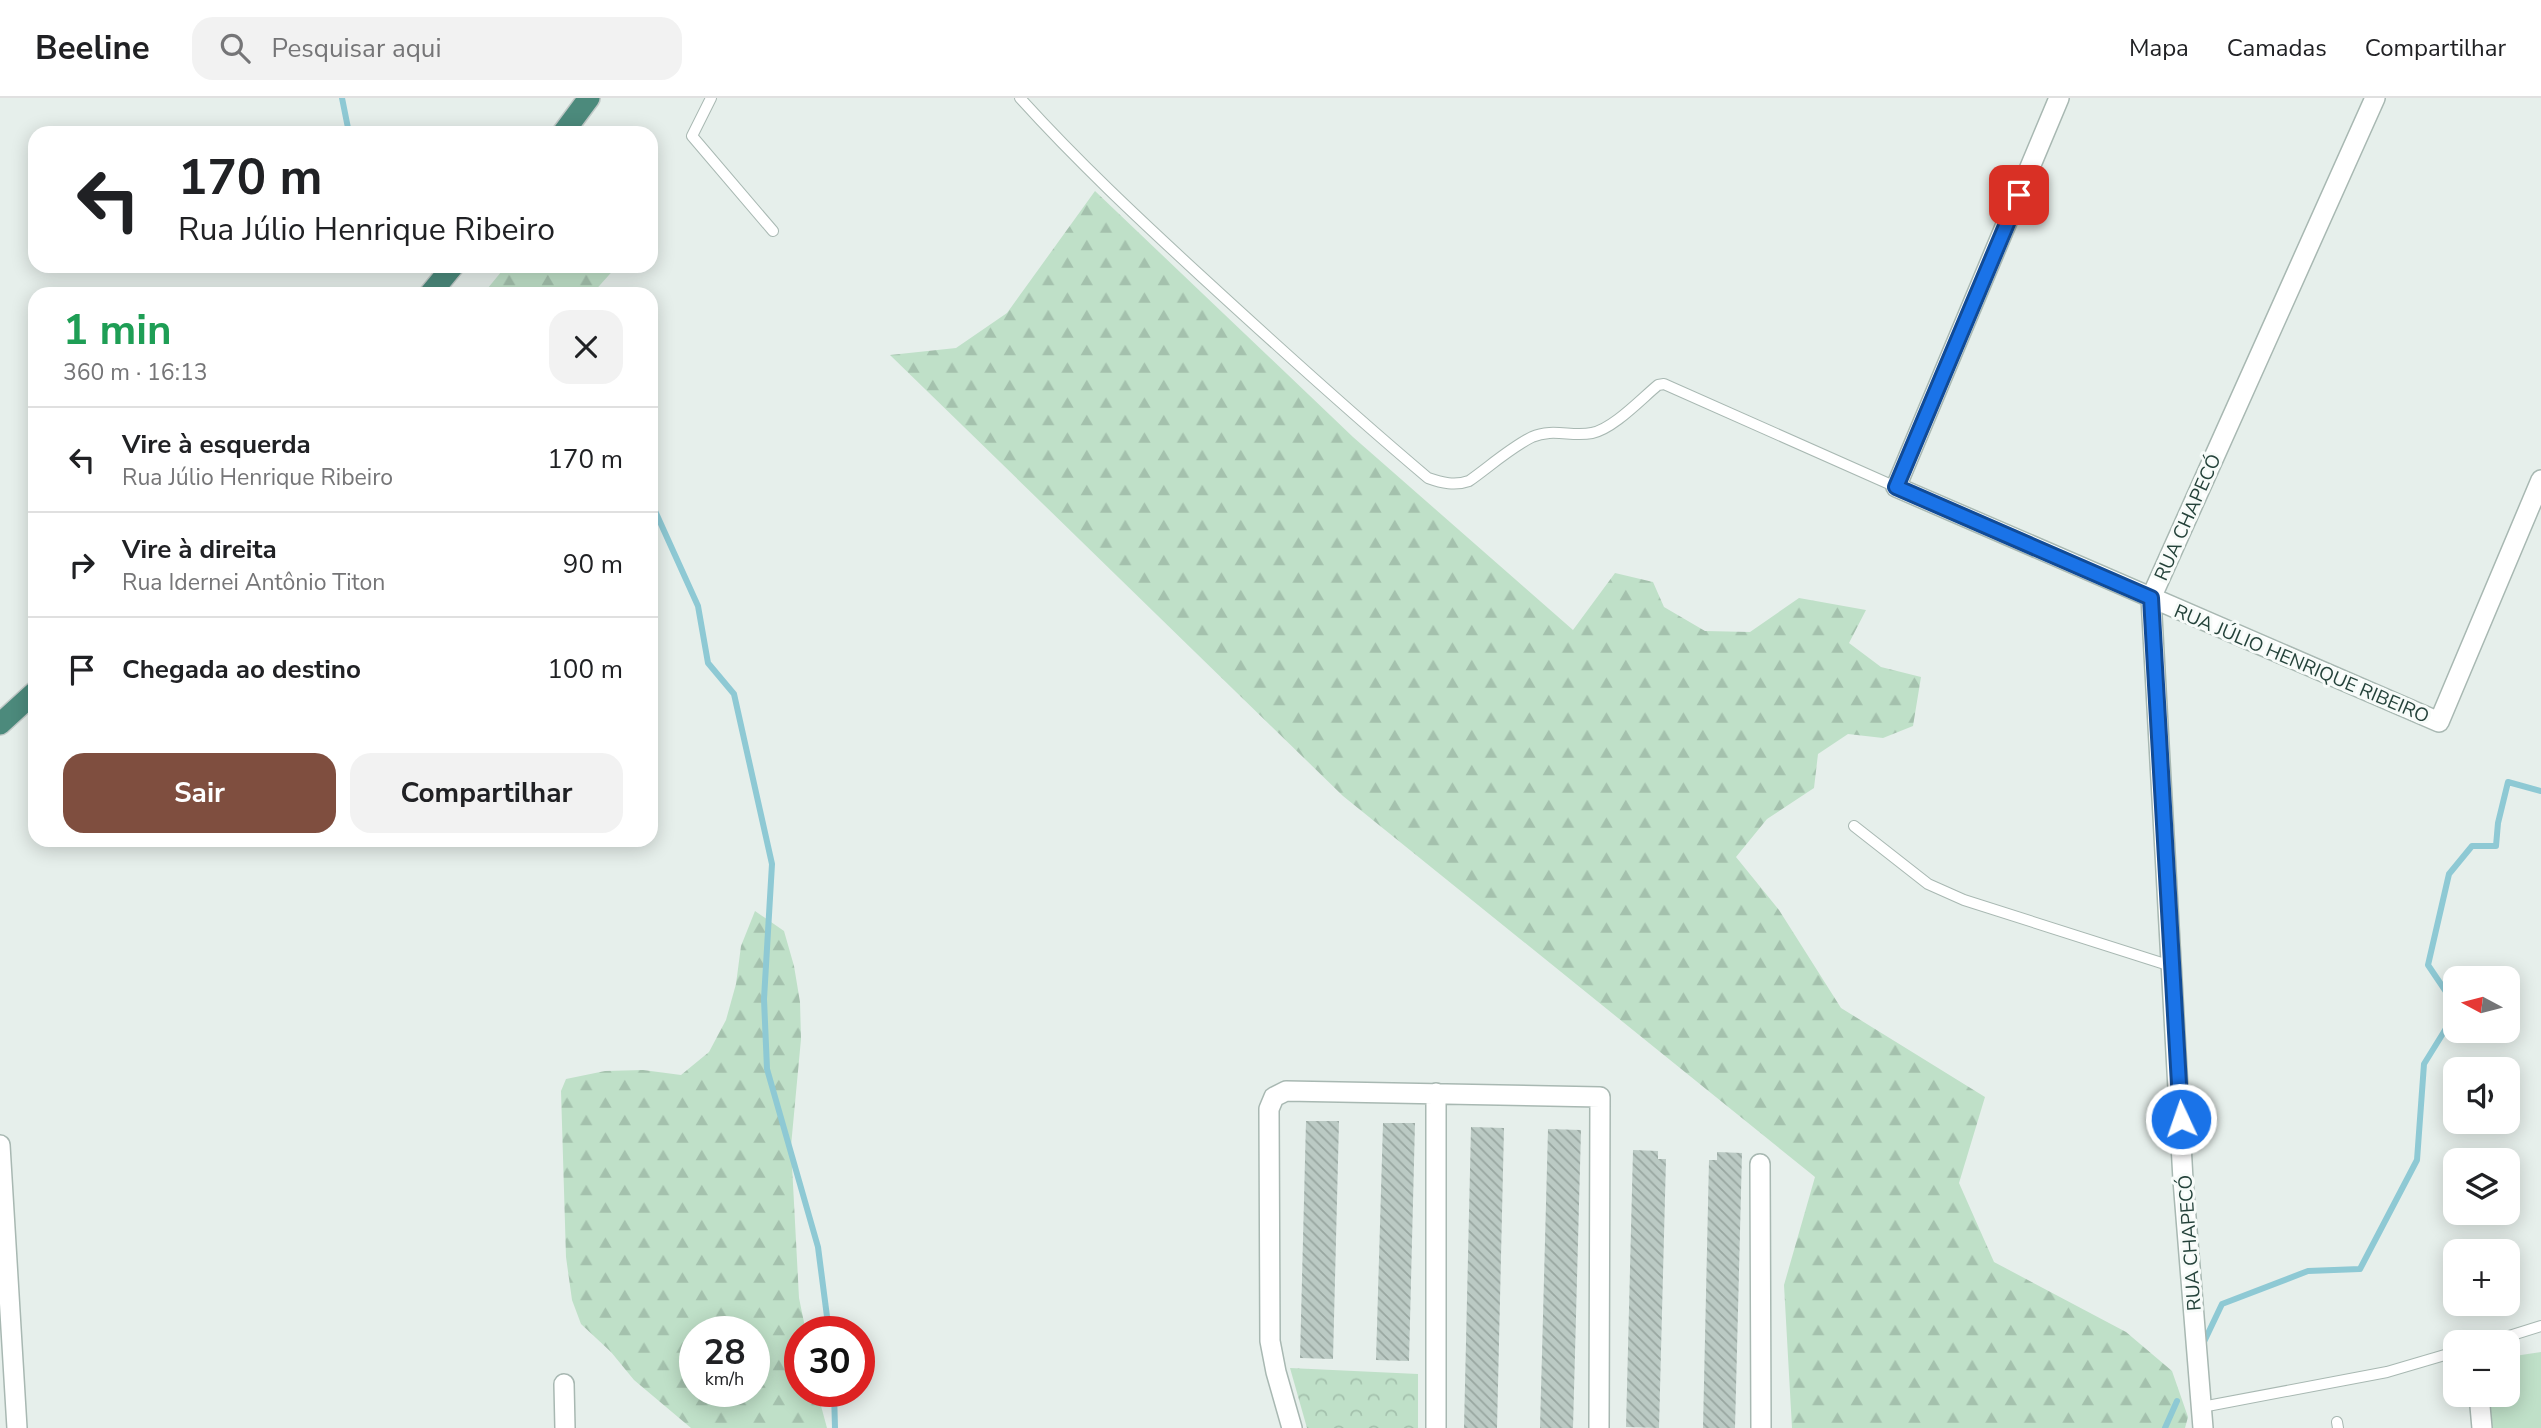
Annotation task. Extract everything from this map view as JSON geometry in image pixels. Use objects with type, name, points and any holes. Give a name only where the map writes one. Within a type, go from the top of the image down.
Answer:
[{"type":"highway","points":[[568,126],[589,98]]},
{"type":"highway","points":[[435,287],[447,273]]},
{"type":"highway","points":[[0,724],[28,698]]},
{"type":"street","points":[[1896,487],[2059,98]]},
{"type":"street","name":"RUA CHAPECÓ","points":[[2203,1428],[2183,1180],[2151,598],[2375,98]]},
{"type":"street","name":"RUA JÚLIO HENRIQUE RIBEIRO","points":[[1896,487],[2439,722],[2541,480]]},
{"type":"street","points":[[1292,1428],[1270,1341],[1269,1109],[1274,1097],[1286,1091],[1600,1097],[1599,1428]]},
{"type":"street","points":[[1436,1093],[1436,1428]]},
{"type":"street","points":[[0,1145],[17,1428]]},
{"type":"street","points":[[1760,1164],[1761,1428]]},
{"type":"street","points":[[564,1384],[565,1428]]},
{"type":"street","points":[[2480,1407],[2482,1428]]},
{"type":"lane","points":[[711,98],[692,135],[773,231]]},
{"type":"lane","points":[[1020,98],[1056,137],[1165,243],[1326,392],[1428,478],[1442,483],[1461,484],[1532,437],[1558,432],[1580,435],[1594,433],[1605,428],[1658,385],[1664,384],[1896,487]]},
{"type":"lane","points":[[1854,826],[1928,884],[1964,900],[2172,966]]},
{"type":"lane","points":[[2520,1333],[2541,1326]]},
{"type":"lane","points":[[2202,1407],[2387,1372],[2443,1356]]},
{"type":"green space","points":[[1095,191],[1353,437],[1573,630],[1615,573],[1653,582],[1664,607],[1705,631],[1750,632],[1799,598],[1866,610],[1849,643],[1881,667],[1921,677],[1913,726],[1883,738],[1848,734],[1818,754],[1814,788],[1767,819],[1736,857],[1779,910],[1841,1008],[1985,1097],[1959,1183],[1994,1262],[2126,1332],[2172,1371],[2188,1417],[2185,1428],[1792,1428],[1784,1285],[1815,1177],[1343,796],[890,355],[956,348],[1007,313]]},
{"type":"green space","points":[[500,273],[611,273],[598,287],[489,287]]},
{"type":"green space","points":[[755,911],[784,931],[800,1002],[801,1039],[791,1146],[799,1298],[803,1316],[784,1316],[784,1407],[821,1407],[827,1428],[691,1428],[634,1380],[611,1352],[581,1324],[572,1300],[566,1257],[561,1091],[566,1079],[605,1071],[643,1070],[681,1075],[709,1052],[726,1020],[736,984],[741,946]]},
{"type":"green space","points":[[2541,1352],[2541,1428],[2489,1428],[2488,1407],[2520,1407],[2520,1355]]},
{"type":"green space","points":[[1290,1368],[1418,1374],[1418,1428],[1307,1428]]},
{"type":"building","points":[[1306,1121],[1339,1121],[1333,1359],[1300,1358]]},
{"type":"building","points":[[1383,1123],[1415,1123],[1409,1361],[1376,1360]]},
{"type":"building","points":[[1471,1127],[1504,1128],[1497,1428],[1464,1428]]},
{"type":"building","points":[[1548,1129],[1581,1130],[1573,1428],[1540,1428]]},
{"type":"building","points":[[1633,1150],[1658,1151],[1658,1159],[1666,1159],[1659,1428],[1626,1427]]},
{"type":"building","points":[[1717,1152],[1742,1153],[1735,1428],[1703,1428],[1709,1160],[1717,1160]]},
{"type":"waterway","points":[[342,98],[348,126]]},
{"type":"waterway","points":[[658,517],[698,606],[708,663],[734,694],[772,864],[764,999],[767,1069],[818,1247],[827,1316]]},
{"type":"waterway","points":[[2443,987],[2428,965],[2449,874],[2472,846],[2496,846],[2498,823],[2508,782],[2541,791]]},
{"type":"waterway","points":[[2202,1346],[2222,1304],[2308,1271],[2360,1269],[2417,1160],[2424,1064],[2443,1033]]},
{"type":"waterway","points":[[2165,1428],[2177,1401]]},
{"type":"waterway","points":[[834,1407],[835,1428]]},
{"type":"route","points":[[2019,195],[1896,487],[2151,598],[2181,1119]]}]
